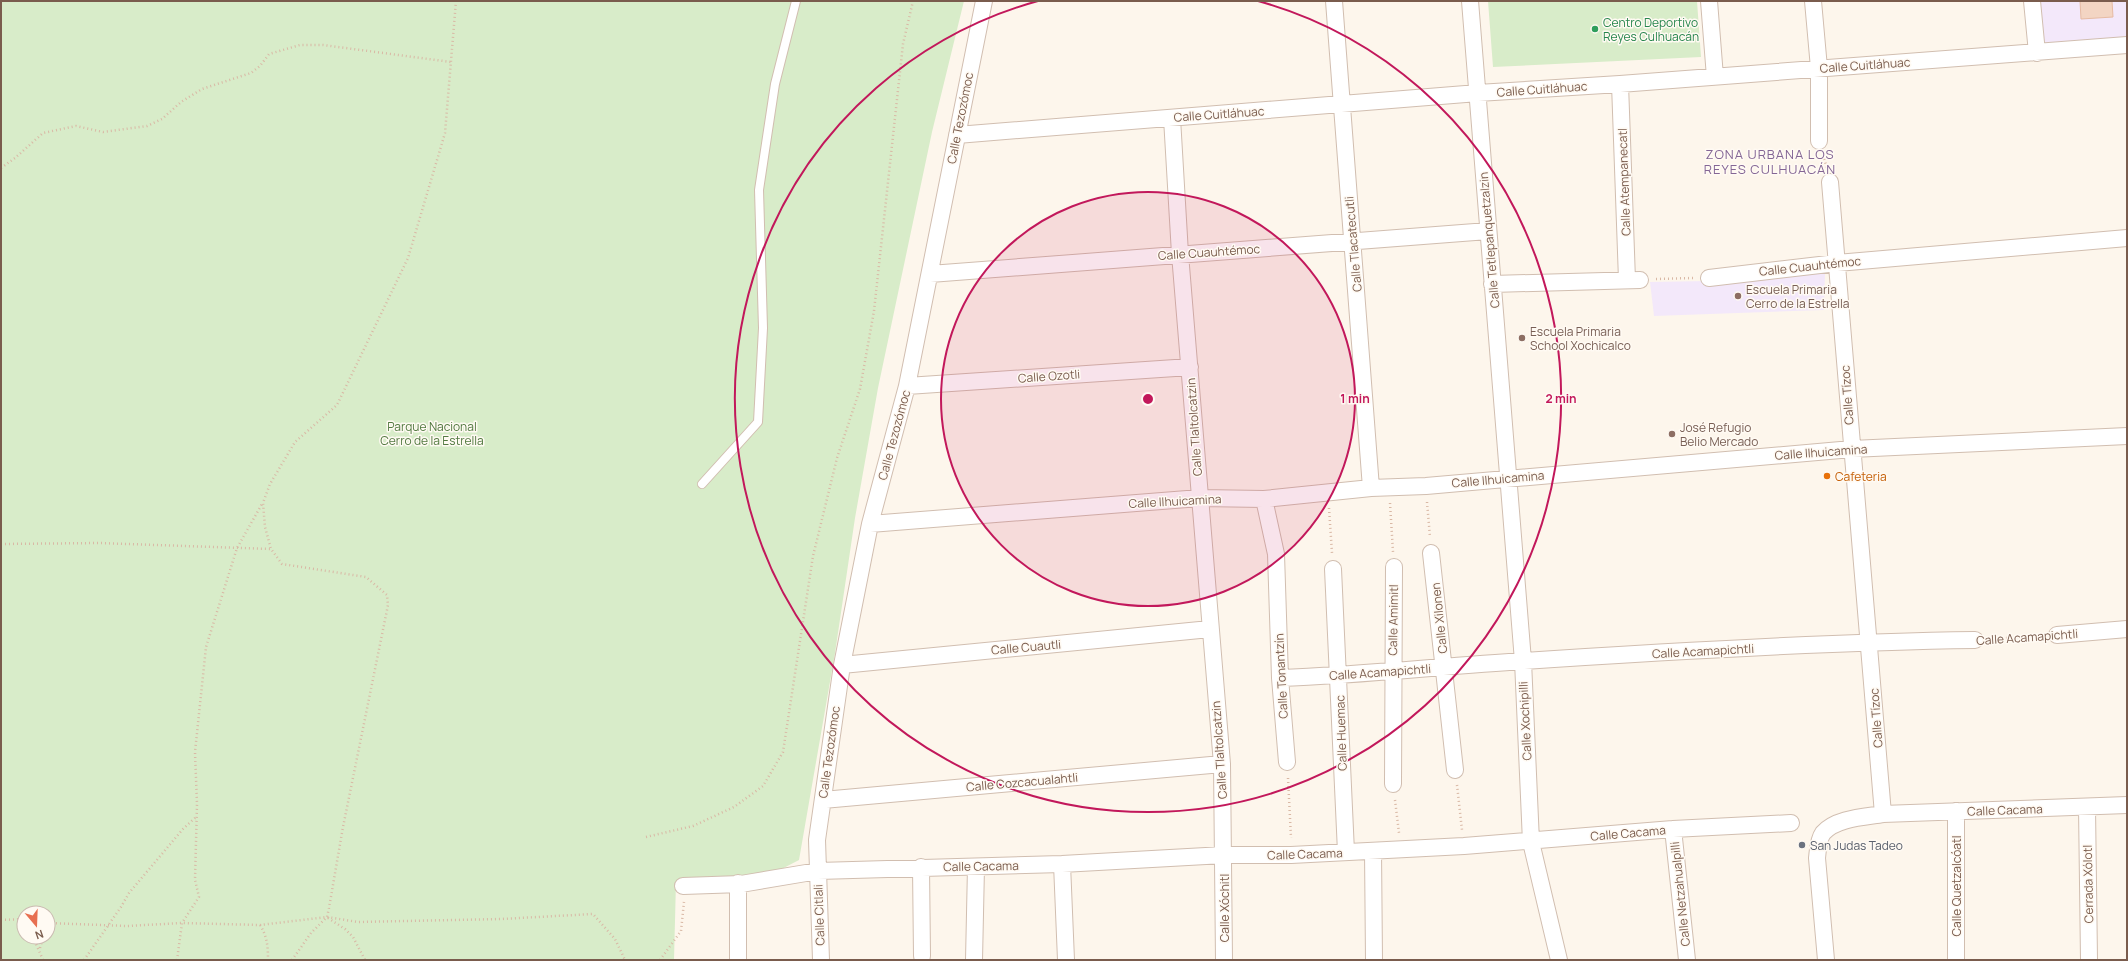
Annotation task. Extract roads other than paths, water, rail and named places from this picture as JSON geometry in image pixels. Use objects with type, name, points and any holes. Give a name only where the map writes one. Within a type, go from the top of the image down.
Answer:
[{"type":"street","name":"Calle Tezozómoc","points":[[818,871],[817,840],[842,665],[870,524],[907,386],[984,1]]},
{"type":"street","name":"Calle Tlacatecutli","points":[[1334,1],[1341,105],[1354,241],[1372,488]]},
{"type":"street","name":"Calle Tetlepanquetzalzin","points":[[1470,1],[1509,478]]},
{"type":"street","points":[[1709,1],[1715,77]]},
{"type":"street","points":[[1813,1],[1819,68],[1819,141]]},
{"type":"street","points":[[2032,1],[2037,53]]},
{"type":"street","name":"Calle Cuitláhuac","points":[[956,135],[1478,93],[1715,77],[2127,45]]},
{"type":"street","name":"Calle Atempanecatl","points":[[1492,284],[1634,280],[1620,84]]},
{"type":"street","name":"Calle Tlaltolcatzin","points":[[1172,118],[1180,254],[1222,764],[1224,855]]},
{"type":"street","name":"Calle Tízoc","points":[[1830,182],[1852,449],[1870,642],[1883,814]]},
{"type":"street","name":"Calle Cuauhtémoc","points":[[930,274],[1488,231]]},
{"type":"street","name":"Calle Cuauhtémoc","points":[[1709,278],[1837,263],[2127,238]]},
{"type":"street","name":"Calle Ozotli","points":[[907,386],[1190,367]]},
{"type":"street","name":"Calle Ilhuicamina","points":[[870,524],[1200,498],[1264,499],[1372,488],[1426,486],[1852,449],[2127,436]]},
{"type":"street","name":"Calle Xochipilli","points":[[1509,478],[1523,661],[1531,842],[1559,960]]},
{"type":"street","name":"Calle Tonantzín","points":[[1264,499],[1276,554],[1280,678],[1287,762]]},
{"type":"street","name":"Calle Xilonen","points":[[1431,553],[1455,770]]},
{"type":"street","name":"Calle Amimitl","points":[[1393,784],[1392,671],[1394,566]]},
{"type":"street","name":"Calle Huemac","points":[[1334,569],[1346,852]]},
{"type":"street","name":"Calle Cuautli","points":[[842,665],[1210,629]]},
{"type":"street","name":"Calle Acamapichtli","points":[[2057,635],[2127,629]]},
{"type":"street","name":"Calle Acamapichtli","points":[[1280,678],[1444,668],[1523,661],[1870,642],[1975,640]]},
{"type":"street","name":"Calle Cozcacualahtli","points":[[823,800],[1222,764]]},
{"type":"street","name":"Calle Cacama","points":[[1826,960],[1817,858],[1819,841],[1823,833],[1834,826],[1853,820],[1883,814],[2127,805]]},
{"type":"street","name":"Cerrada Xólotl","points":[[2087,807],[2089,960]]},
{"type":"street","name":"Calle Quetzalcóatl","points":[[1956,811],[1956,960]]},
{"type":"street","name":"Calle Cacama","points":[[684,886],[738,883],[818,871],[1062,864],[1224,855],[1291,855],[1373,851],[1531,842],[1674,829],[1790,823]]},
{"type":"street","name":"Calle Netzahualpilli","points":[[1674,829],[1687,960]]},
{"type":"street","points":[[1373,851],[1374,960]]},
{"type":"street","name":"Calle Xóchitl","points":[[1224,855],[1224,960]]},
{"type":"street","points":[[1062,864],[1066,960]]},
{"type":"street","points":[[921,867],[922,956]]},
{"type":"street","points":[[974,960],[976,867]]},
{"type":"street","name":"Calle Citlali","points":[[818,871],[821,960]]},
{"type":"street","points":[[738,883],[738,960]]},
{"type":"lane","points":[[702,484],[758,422],[763,328],[758,190],[775,84],[796,1]]},
{"type":"place","name":"Centro Deportivo Reyes Culhuacán","points":[[1595,29]]},
{"type":"place","name":"Escuela Primaria Cerro de la Estrella","points":[[1738,296]]},
{"type":"place","name":"Escuela Primaria School Xochicalco","points":[[1522,338]]},
{"type":"place","name":"José Refugio Belio Mercado","points":[[1672,434]]},
{"type":"place","name":"Cafeteria","points":[[1827,476]]},
{"type":"place","name":"San Judas Tadeo","points":[[1802,845]]},
{"type":"district","name":"ZONA URBANA LOS REYES CULHUACÁN","points":[[1770,162]]},
{"type":"park label","name":"Parque Nacional Cerro de la Estrella","points":[[432,433]]}]
